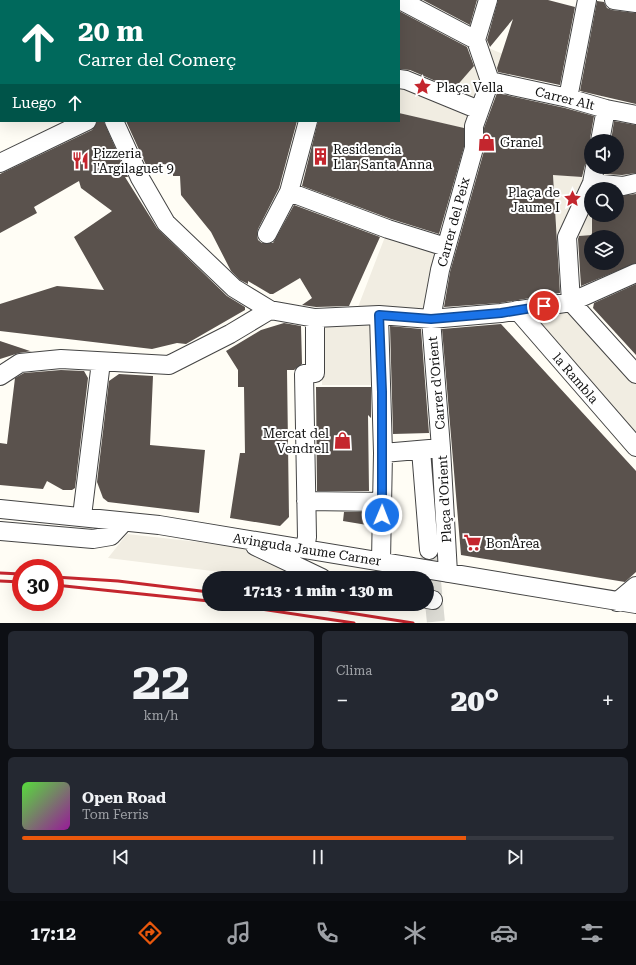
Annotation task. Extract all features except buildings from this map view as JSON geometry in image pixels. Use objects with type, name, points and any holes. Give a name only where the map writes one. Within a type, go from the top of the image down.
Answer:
[{"type":"street","points":[[400,0],[477,44]]},
{"type":"street","points":[[402,79],[476,118],[491,81],[477,44],[488,0]]},
{"type":"street","points":[[568,98],[587,0]]},
{"type":"street","points":[[614,0],[636,4]]},
{"type":"street","name":"Carrer Alt","points":[[491,81],[636,115]]},
{"type":"street","points":[[601,134],[606,109]]},
{"type":"street","name":"Carrer del Peix","points":[[431,319],[446,247],[474,148],[476,118]]},
{"type":"street","points":[[0,163],[85,122]]},
{"type":"street","points":[[114,122],[140,178],[166,223],[234,288],[270,310],[315,318],[379,315],[431,319],[501,313],[571,302],[636,273]]},
{"type":"street","points":[[267,234],[289,192],[308,122]]},
{"type":"street","points":[[636,183],[623,186],[593,175],[567,237],[571,302],[636,374]]},
{"type":"street","points":[[289,192],[388,229],[446,247]]},
{"type":"street","points":[[0,376],[20,363],[61,359],[169,365],[230,334],[270,310]]},
{"type":"street","name":"la Rambla","points":[[517,310],[636,447]]},
{"type":"street","points":[[379,315],[383,453],[381,562]]},
{"type":"street","points":[[305,549],[306,501],[304,374],[315,373],[315,318]]},
{"type":"street","name":"Carrer d'Orient","points":[[431,319],[442,448]]},
{"type":"street","points":[[82,516],[101,362]]},
{"type":"street","name":"Plaça d'Orient","points":[[383,453],[442,448],[448,573]]},
{"type":"street","points":[[421,450],[429,550]]},
{"type":"street","points":[[306,501],[383,502]]},
{"type":"street","name":"Avinguda Jaume Carner","points":[[0,509],[82,516],[159,525],[636,604]]},
{"type":"street","points":[[0,531],[93,539],[111,536],[124,522]]},
{"type":"street","points":[[244,539],[258,548],[307,571]]},
{"type":"street","points":[[617,602],[636,586]]},
{"type":"shaded area","name":"Plaça Vella","points":[[481,45],[503,54],[495,79],[467,129],[400,113],[400,85],[415,75],[453,90],[477,61]]},
{"type":"shaded area","name":"Plaça de Jaume I","points":[[553,174],[588,178],[589,182],[584,182],[584,222],[592,222],[592,230],[584,230],[584,236],[557,238]]},
{"type":"shaded area","points":[[388,229],[446,247],[431,319],[358,307]]},
{"type":"shaded area","points":[[517,310],[572,312],[636,384],[636,441]]},
{"type":"shaded area","points":[[373,321],[374,385],[322,385],[321,322]]},
{"type":"shaded area","points":[[127,534],[243,547],[288,571],[211,571],[108,558]]},
{"type":"tunnel","points":[[429,550],[436,623]]},
{"type":"railway","points":[[0,573],[12,574]]},
{"type":"railway","points":[[64,578],[118,581],[202,591]]},
{"type":"railway","points":[[0,581],[12,582]]},
{"type":"railway","points":[[64,586],[202,600]]},
{"type":"railway","points":[[274,611],[354,623]]},
{"type":"railway","points":[[337,611],[413,623]]},
{"type":"place","name":"Plaça Vella","points":[[423,87]]},
{"type":"place","name":"Granel","points":[[487,142]]},
{"type":"place","name":"Residencia Llar Santa Anna","points":[[320,156]]},
{"type":"place","name":"Pizzeria l'Argilaguet 9","points":[[80,160]]},
{"type":"place","name":"Plaça de Jaume I","points":[[573,199]]},
{"type":"place","name":"Mercat del Vendrell","points":[[342,440]]},
{"type":"place","name":"BonÀrea","points":[[473,543]]},
{"type":"route","points":[[382,515],[383,453],[379,315],[431,319],[501,313],[544,306]]}]
